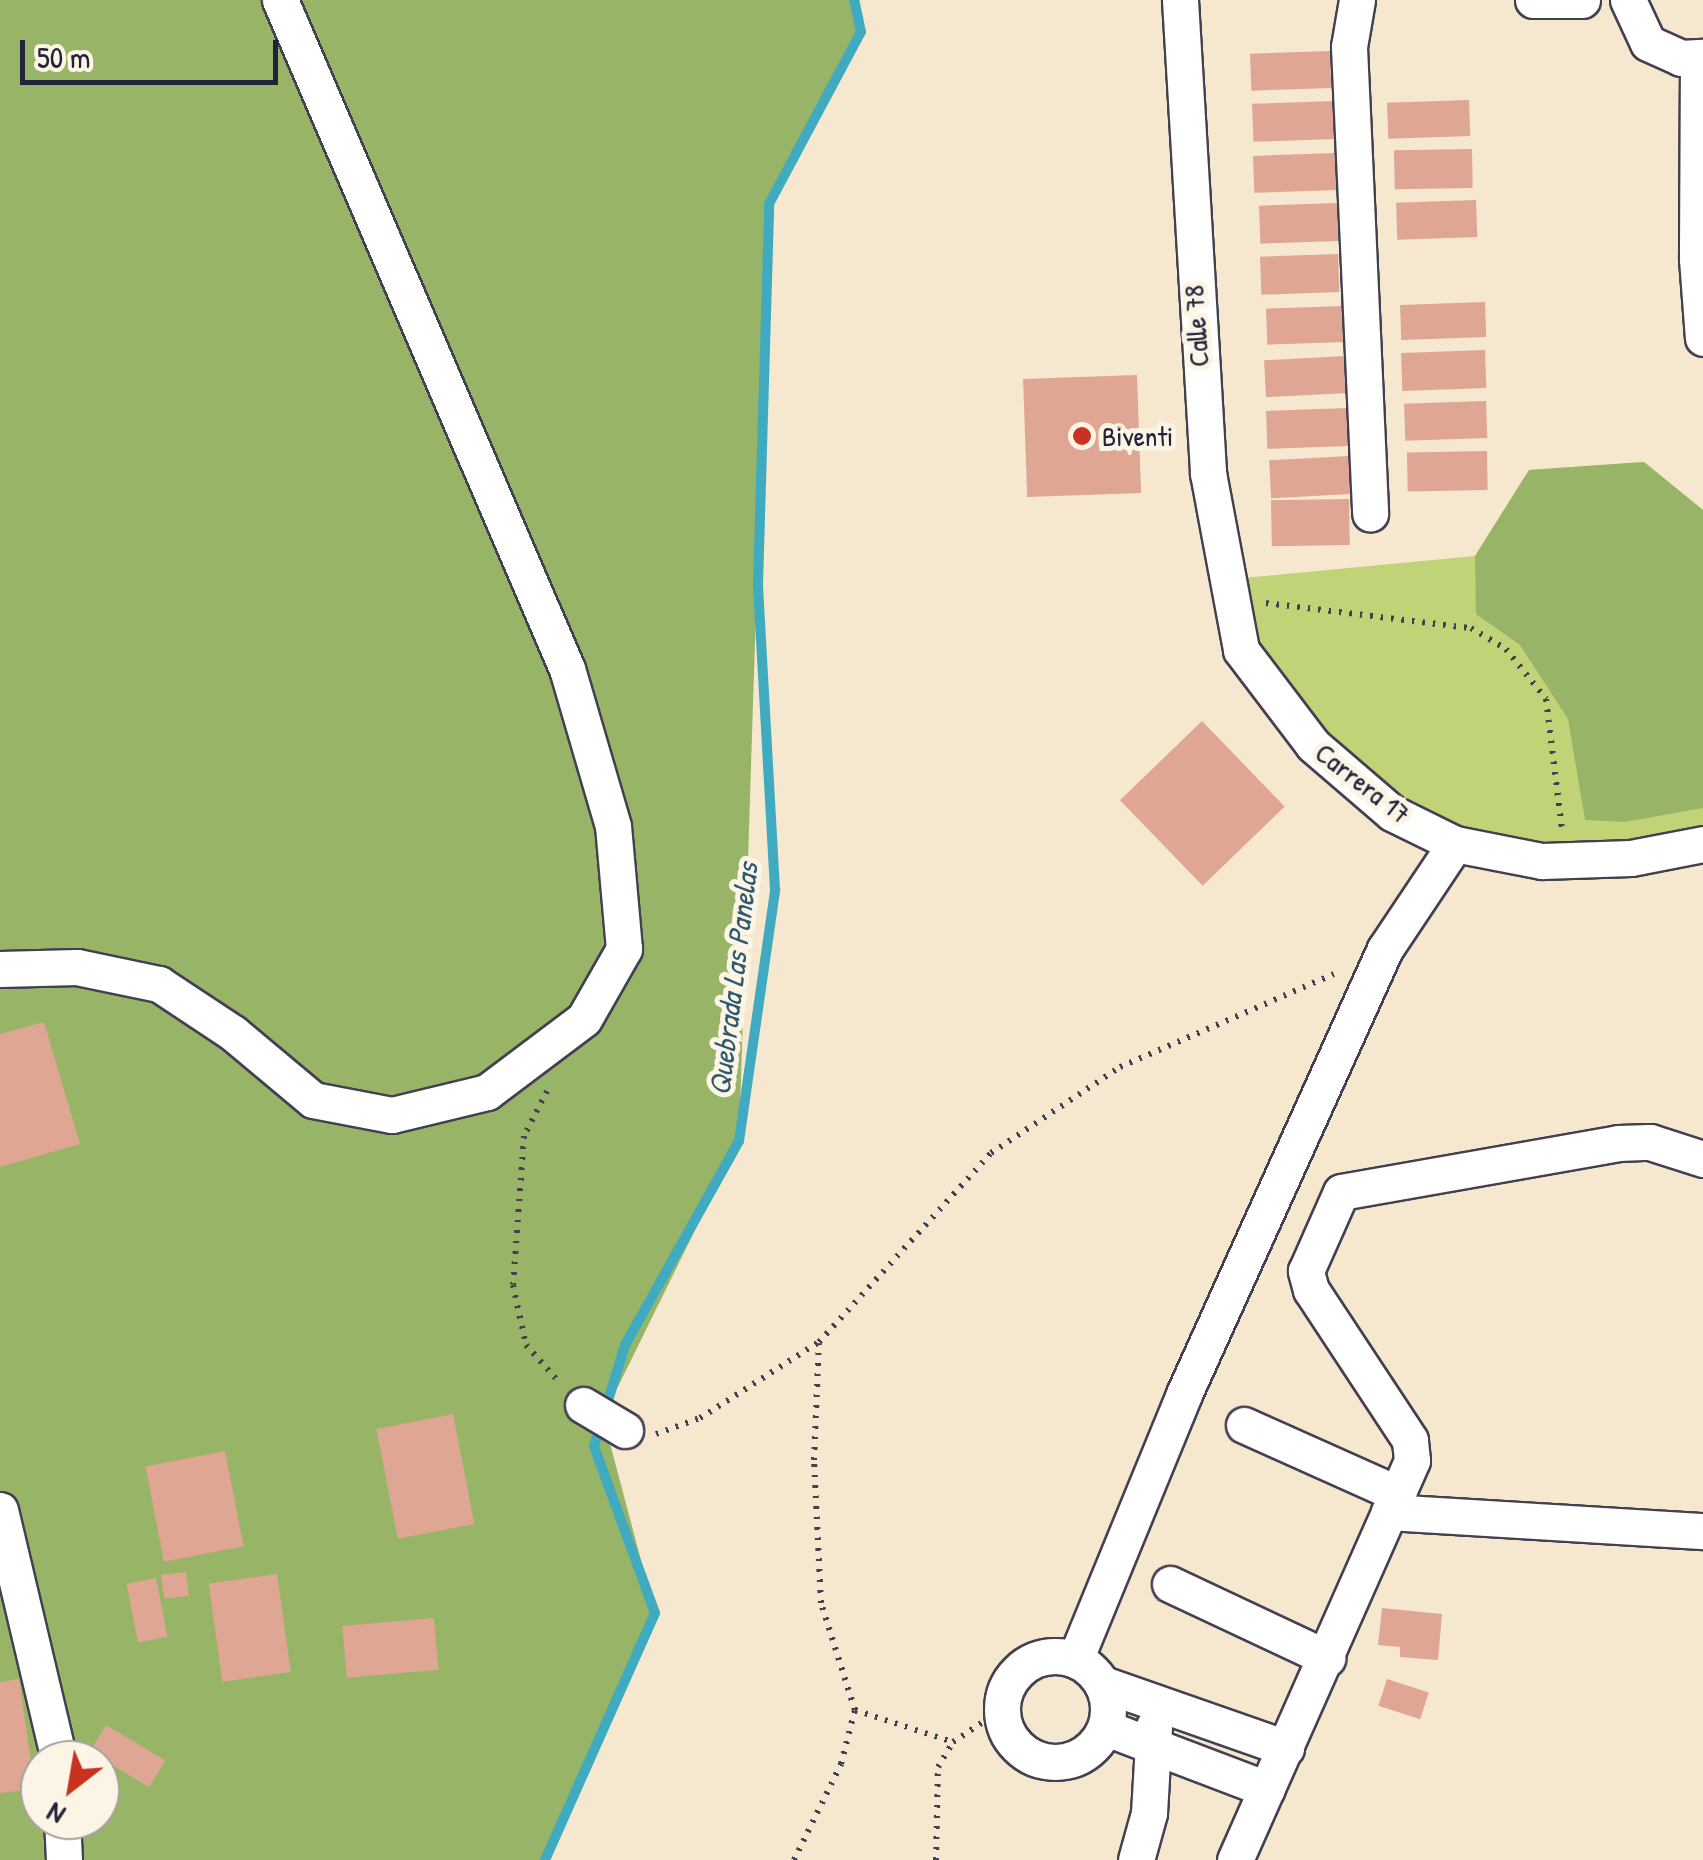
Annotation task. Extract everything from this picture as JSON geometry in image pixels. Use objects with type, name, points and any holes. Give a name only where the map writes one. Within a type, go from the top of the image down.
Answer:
[{"type":"street","points":[[0,969],[77,967],[159,984],[233,1033],[313,1100],[392,1114],[487,1092],[584,1019],[624,949],[612,826],[568,669],[280,0]]},
{"type":"street","name":"Calle 78","points":[[1180,0],[1208,473],[1241,650]]},
{"type":"street","points":[[1358,0],[1349,47],[1370,514]]},
{"type":"street","points":[[1533,0],[1582,0]]},
{"type":"street","points":[[1628,0],[1648,43],[1663,53],[1701,57],[1703,338]]},
{"type":"street","name":"Carrera 17","points":[[1241,650],[1313,745],[1392,813],[1455,844],[1542,861],[1631,858],[1703,844]]},
{"type":"street","points":[[1075,1660],[1184,1394],[1385,949],[1455,844]]},
{"type":"street","points":[[1235,1860],[1412,1460],[1410,1440],[1311,1290],[1306,1271],[1341,1192],[1618,1143],[1650,1142],[1703,1159]]},
{"type":"street","points":[[582,1405],[625,1430]]},
{"type":"street","points":[[1244,1424],[1394,1503],[1703,1532]]},
{"type":"street","points":[[0,1510],[53,1740]]},
{"type":"street","points":[[1170,1584],[1327,1658]]},
{"type":"street","points":[[1102,1684],[1106,1728],[1078,1758],[1036,1760],[1006,1731],[1001,1710],[1004,1690],[1025,1666],[1054,1655],[1075,1660],[1102,1684],[1286,1748]]},
{"type":"street","points":[[1136,1860],[1155,1745],[1153,1700]]},
{"type":"street","points":[[1106,1728],[1267,1790]]},
{"type":"path","points":[[1258,602],[1471,628],[1506,649],[1546,699],[1564,834]]},
{"type":"path","points":[[625,1430],[654,1435],[700,1418],[819,1342],[991,1153],[1120,1067],[1385,949]]},
{"type":"path","points":[[550,1086],[524,1136],[513,1285],[526,1345],[582,1405]]},
{"type":"path","points":[[794,1860],[841,1764],[855,1710],[822,1603],[814,1460],[819,1342]]},
{"type":"path","points":[[855,1710],[954,1742]]},
{"type":"path","points":[[936,1860],[938,1767],[954,1742],[1001,1710]]},
{"type":"green space","points":[[0,0],[854,0],[861,32],[769,204],[739,1141],[603,1417],[655,1613],[545,1860],[0,1860]]},
{"type":"green space","points":[[1644,462],[1703,510],[1703,836],[1537,850],[1460,833],[1396,802],[1317,735],[1253,639],[1233,579],[1475,556],[1529,470]]},
{"type":"green space","points":[[1644,462],[1703,510],[1703,808],[1624,822],[1585,820],[1568,719],[1520,645],[1476,614],[1475,556],[1529,470]]},
{"type":"building","points":[[1330,51],[1331,88],[1251,91],[1250,54]]},
{"type":"building","points":[[1469,100],[1470,136],[1388,139],[1387,103]]},
{"type":"building","points":[[1334,101],[1335,139],[1253,142],[1252,104]]},
{"type":"building","points":[[1472,149],[1473,188],[1395,189],[1394,150]]},
{"type":"building","points":[[1336,153],[1337,190],[1254,193],[1253,156]]},
{"type":"building","points":[[1476,200],[1477,237],[1397,240],[1396,203]]},
{"type":"building","points":[[1337,203],[1338,241],[1260,244],[1259,206]]},
{"type":"building","points":[[1338,254],[1339,292],[1261,295],[1260,257]]},
{"type":"building","points":[[1485,302],[1486,337],[1401,340],[1400,305]]},
{"type":"building","points":[[1344,306],[1345,342],[1267,345],[1266,309]]},
{"type":"building","points":[[1485,350],[1486,388],[1402,391],[1401,353]]},
{"type":"building","points":[[1346,356],[1348,393],[1266,397],[1264,360]]},
{"type":"building","name":"Biventi","points":[[1137,375],[1141,493],[1027,497],[1023,379]]},
{"type":"building","points":[[1486,401],[1487,438],[1405,441],[1404,404]]},
{"type":"building","points":[[1348,408],[1349,446],[1267,449],[1266,411]]},
{"type":"building","points":[[1487,451],[1488,490],[1408,491],[1407,452]]},
{"type":"building","points":[[1349,456],[1351,494],[1271,498],[1269,460]]},
{"type":"building","points":[[1349,499],[1350,545],[1272,546],[1271,500]]},
{"type":"building","points":[[1202,721],[1285,807],[1203,886],[1120,800]]},
{"type":"building","points":[[44,1022],[80,1144],[0,1167],[0,1034]]},
{"type":"building","points":[[453,1414],[474,1524],[398,1539],[376,1429]]},
{"type":"building","points":[[225,1451],[244,1546],[164,1562],[145,1466]]},
{"type":"building","points":[[186,1572],[189,1596],[164,1599],[161,1575]]},
{"type":"building","points":[[277,1574],[291,1672],[222,1682],[209,1584]]},
{"type":"building","points":[[156,1578],[167,1637],[138,1643],[127,1584]]},
{"type":"building","points":[[1382,1608],[1442,1614],[1438,1660],[1400,1657],[1400,1647],[1378,1645]]},
{"type":"building","points":[[434,1618],[439,1670],[347,1678],[342,1626]]},
{"type":"building","points":[[19,1679],[28,1740],[20,1740],[20,1791],[0,1793],[0,1682]]},
{"type":"building","points":[[1387,1679],[1429,1693],[1420,1719],[1378,1706]]},
{"type":"building","points":[[106,1725],[165,1761],[149,1787],[120,1770],[120,1740],[97,1740]]},
{"type":"waterway","name":"Quebrada Las Panelas","points":[[545,1860],[655,1613],[594,1446],[625,1345],[739,1141],[775,890],[758,584],[769,204],[861,32],[854,0]]},
{"type":"place","name":"Biventi","points":[[1082,436]]}]
